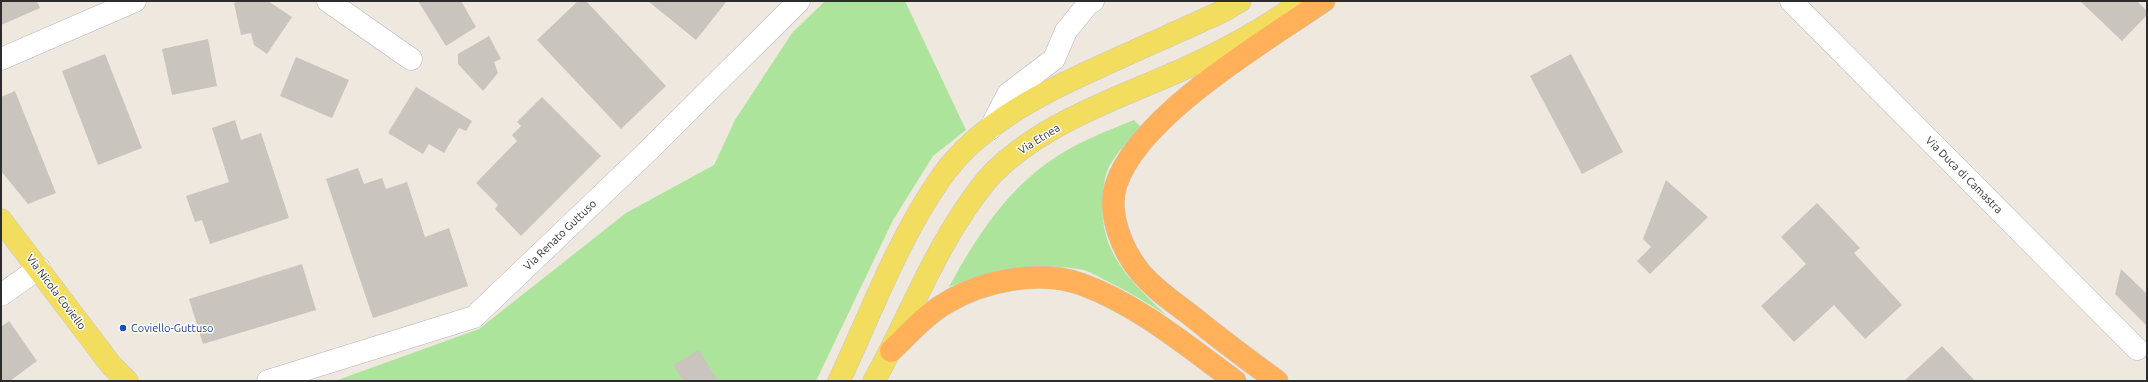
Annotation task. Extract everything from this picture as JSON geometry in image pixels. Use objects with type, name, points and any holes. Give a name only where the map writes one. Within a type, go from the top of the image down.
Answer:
[{"type":"highway","points":[[1277,381],[1173,302],[1140,272],[1122,243],[1116,221],[1114,199],[1116,185],[1124,169],[1137,148],[1157,124],[1220,72],[1324,1]]},
{"type":"highway","points":[[891,351],[944,304],[967,292],[986,284],[1006,281],[1057,278],[1080,284],[1140,314],[1235,381]]},
{"type":"main road","points":[[839,381],[913,220],[941,177],[971,145],[990,129],[1029,102],[1064,84],[1224,11],[1240,1]]},
{"type":"main road","name":"Via Etnea","points":[[874,381],[891,351],[926,275],[954,226],[994,172],[1020,150],[1045,134],[1107,102],[1226,49],[1303,1]]},
{"type":"main road","name":"Via Nicola Coviello","points":[[1,220],[39,268],[114,373],[127,381]]},
{"type":"street","points":[[1,59],[134,1]]},
{"type":"street","points":[[328,1],[411,59]]},
{"type":"street","name":"Via Renato Guttuso","points":[[268,381],[474,317],[651,148],[799,1]]},
{"type":"street","points":[[990,129],[1008,94],[1054,59],[1066,31],[1088,4],[1093,1]]},
{"type":"street","name":"Via Duca di Camastra","points":[[1791,1],[2137,349]]},
{"type":"street","points":[[1,295],[39,268]]},
{"type":"green space","points":[[825,1],[905,1],[966,130],[933,156],[893,220],[816,381],[335,381],[479,329],[626,213],[714,165],[735,120],[792,33]]},
{"type":"green space","points":[[1134,120],[1141,127],[1124,145],[1107,172],[1103,189],[1103,217],[1106,235],[1112,250],[1130,278],[1167,316],[1144,301],[1091,273],[1084,270],[1067,267],[1050,266],[1015,269],[981,276],[949,287],[959,268],[982,232],[1008,199],[1023,183],[1039,169],[1065,151]]},
{"type":"building","points":[[1,1],[37,1],[40,8],[1,25]]},
{"type":"building","points":[[239,1],[268,1],[292,17],[267,54],[254,45],[251,33],[241,35],[234,3]]},
{"type":"building","points":[[418,1],[461,1],[476,27],[446,46]]},
{"type":"building","points":[[578,1],[586,1],[666,86],[621,129],[537,40]]},
{"type":"building","points":[[648,1],[727,1],[696,40]]},
{"type":"building","points":[[2080,1],[2137,1],[2147,11],[2147,15],[2122,41]]},
{"type":"building","points":[[489,36],[501,59],[494,62],[498,73],[483,91],[458,64],[458,54]]},
{"type":"building","points":[[208,39],[217,86],[172,95],[162,49]]},
{"type":"building","points":[[105,54],[142,148],[98,165],[62,71]]},
{"type":"building","points":[[1571,54],[1623,152],[1582,174],[1530,76]]},
{"type":"building","points":[[296,57],[349,80],[332,118],[280,96]]},
{"type":"building","points":[[416,87],[472,121],[466,131],[459,128],[444,153],[429,144],[423,154],[388,133]]},
{"type":"building","points":[[15,91],[56,193],[28,204],[1,171],[1,97]]},
{"type":"building","points":[[542,97],[601,156],[521,236],[495,209],[498,205],[476,183],[517,141],[512,135],[521,126],[517,122]]},
{"type":"building","points":[[235,120],[241,140],[261,133],[289,218],[210,244],[202,220],[195,222],[186,196],[229,182],[212,128]]},
{"type":"building","points":[[358,168],[364,184],[382,178],[386,189],[407,182],[425,237],[449,228],[468,286],[373,318],[326,179]]},
{"type":"building","points":[[1666,180],[1708,217],[1650,274],[1637,261],[1651,247],[1643,239]]},
{"type":"building","points":[[1817,203],[1860,248],[1854,253],[1902,305],[1865,339],[1834,305],[1794,342],[1761,306],[1806,264],[1781,237]]},
{"type":"building","points":[[302,264],[316,310],[203,344],[189,299]]},
{"type":"building","points":[[2121,269],[2147,294],[2147,326],[2115,294]]},
{"type":"building","points":[[9,321],[37,361],[10,381],[1,381],[1,327]]},
{"type":"building","points":[[1942,346],[1975,381],[1904,381]]},
{"type":"building","points":[[699,350],[718,381],[683,381],[673,365]]},
{"type":"place","name":"Coviello-Guttuso","points":[[123,328]]}]
